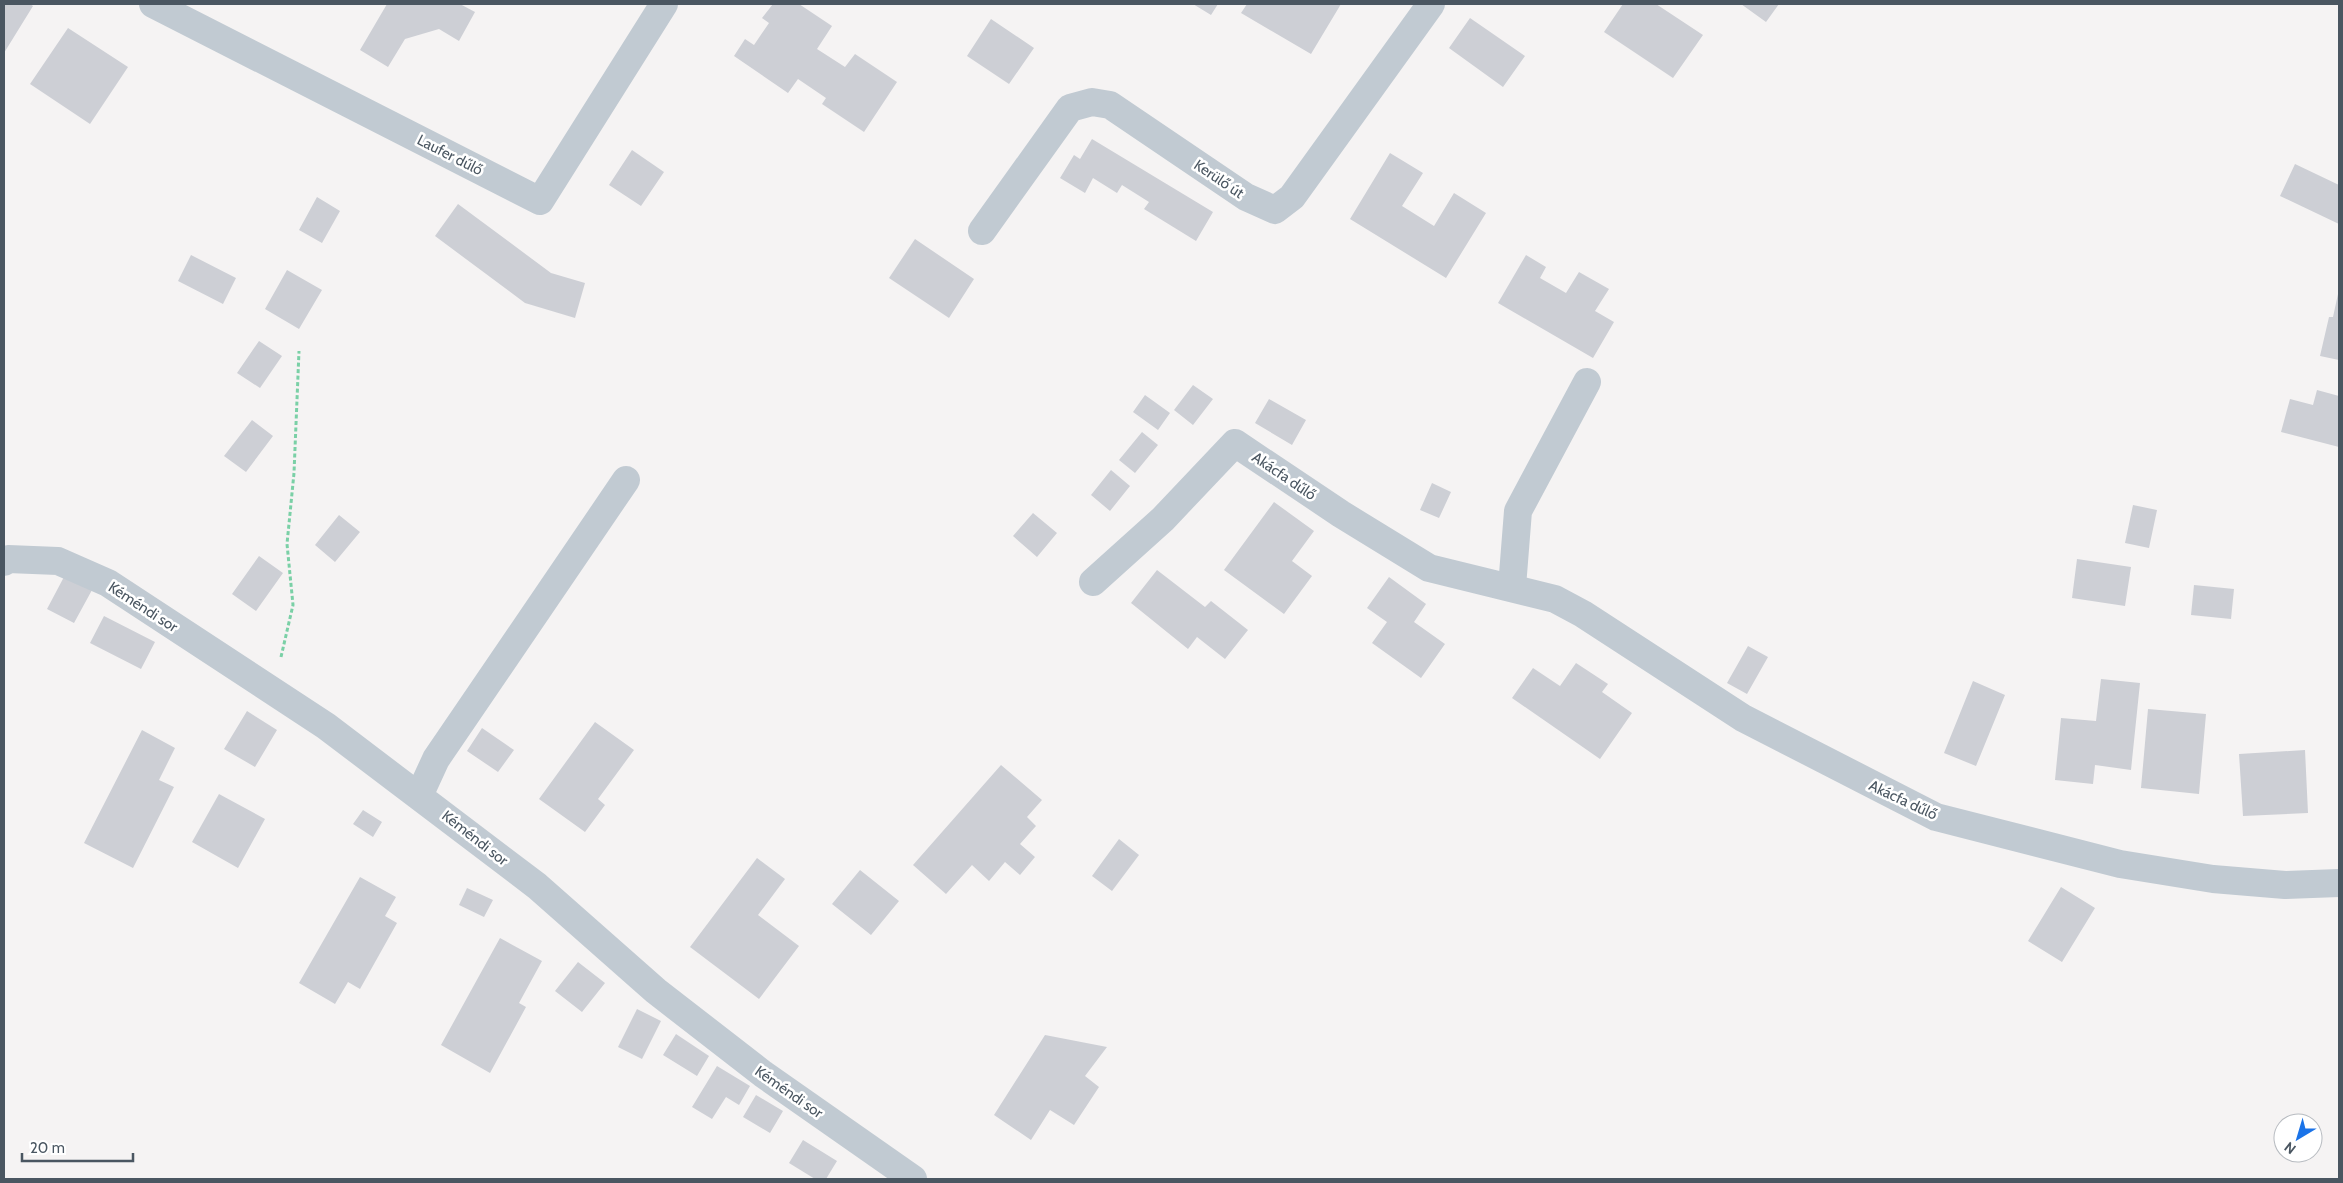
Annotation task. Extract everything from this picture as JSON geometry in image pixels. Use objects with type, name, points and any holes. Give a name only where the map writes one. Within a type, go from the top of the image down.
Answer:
[{"type":"street","name":"Laufer dűlő","points":[[153,4],[540,201],[664,4]]},
{"type":"street","name":"Kerülő út","points":[[982,231],[1070,108],[1092,102],[1110,105],[1246,198],[1275,210],[1292,197],[1431,4]]},
{"type":"street","points":[[1512,587],[1518,511],[1587,382]]},
{"type":"street","name":"Akácfa dűlő","points":[[1093,582],[1163,519],[1236,443],[1342,514],[1429,568],[1555,599],[1583,614],[1743,718],[1936,817],[2120,864],[2213,879],[2285,885],[2339,883]]},
{"type":"street","points":[[419,796],[436,759],[626,480]]},
{"type":"street","name":"Kéméndi sor","points":[[4,562],[8,559],[58,561],[108,583],[326,726],[537,886],[656,991],[755,1068],[913,1179]]},
{"type":"path","points":[[274,692],[293,604],[287,544],[294,473],[299,351]]},
{"type":"building","points":[[4,4],[30,4],[33,6],[4,53]]},
{"type":"building","points":[[387,4],[460,4],[475,12],[459,41],[439,29],[405,39],[388,67],[360,50]]},
{"type":"building","points":[[773,4],[799,4],[832,26],[817,49],[845,67],[855,54],[897,82],[864,132],[822,104],[826,98],[798,79],[788,93],[734,56],[745,39],[754,45],[769,23],[762,18]]},
{"type":"building","points":[[1193,4],[1218,4],[1211,15]]},
{"type":"building","points":[[1247,4],[1341,4],[1311,54],[1241,13]]},
{"type":"building","points":[[1623,4],[1656,4],[1703,35],[1673,78],[1604,32]]},
{"type":"building","points":[[1741,4],[1779,4],[1766,22]]},
{"type":"building","points":[[1470,18],[1525,56],[1503,87],[1449,48]]},
{"type":"building","points":[[991,19],[1034,48],[1009,84],[967,56]]},
{"type":"building","points":[[68,28],[128,67],[90,124],[30,84]]},
{"type":"building","points":[[1092,139],[1213,212],[1196,241],[1144,209],[1149,202],[1122,185],[1117,193],[1093,178],[1085,193],[1060,178],[1074,155],[1080,159]]},
{"type":"building","points":[[632,150],[664,172],[641,206],[609,185]]},
{"type":"building","points":[[1390,153],[1423,173],[1402,206],[1434,226],[1454,193],[1486,213],[1446,278],[1350,219]]},
{"type":"building","points":[[2295,164],[2339,185],[2339,224],[2280,196]]},
{"type":"building","points":[[317,197],[340,211],[322,243],[299,230]]},
{"type":"building","points":[[458,204],[551,273],[585,283],[575,318],[525,303],[435,236]]},
{"type":"building","points":[[915,239],[974,279],[949,318],[889,278]]},
{"type":"building","points":[[191,255],[236,278],[223,304],[178,281]]},
{"type":"building","points":[[1526,255],[1546,267],[1540,278],[1566,293],[1579,272],[1609,289],[1595,311],[1614,322],[1593,358],[1498,303]]},
{"type":"building","points":[[287,270],[322,290],[299,329],[265,309]]},
{"type":"building","points":[[2338,294],[2339,360],[2320,356],[2329,317],[2333,317]]},
{"type":"building","points":[[259,341],[282,356],[260,388],[237,373]]},
{"type":"building","points":[[1193,385],[1213,399],[1193,425],[1174,410]]},
{"type":"building","points":[[2317,390],[2339,396],[2339,447],[2281,432],[2290,399],[2313,405]]},
{"type":"building","points":[[1145,395],[1170,413],[1158,430],[1133,412]]},
{"type":"building","points":[[1269,399],[1306,420],[1292,445],[1255,423]]},
{"type":"building","points":[[252,420],[273,436],[246,472],[224,456]]},
{"type":"building","points":[[1142,432],[1158,445],[1135,473],[1119,460]]},
{"type":"building","points":[[1111,470],[1130,486],[1110,511],[1091,495]]},
{"type":"building","points":[[1432,483],[1451,492],[1439,518],[1420,510]]},
{"type":"building","points":[[1274,502],[1314,531],[1292,561],[1312,576],[1284,614],[1224,570]]},
{"type":"building","points":[[2133,505],[2157,510],[2149,548],[2125,543]]},
{"type":"building","points":[[1033,513],[1057,533],[1037,557],[1013,536]]},
{"type":"building","points":[[339,515],[360,532],[335,562],[315,545]]},
{"type":"building","points":[[259,556],[283,573],[256,611],[232,594]]},
{"type":"building","points":[[2077,559],[2131,567],[2125,606],[2072,598]]},
{"type":"building","points":[[1157,570],[1205,607],[1211,601],[1248,630],[1225,659],[1197,637],[1188,649],[1131,603]]},
{"type":"building","points":[[65,575],[92,590],[74,623],[47,609]]},
{"type":"building","points":[[1389,577],[1426,604],[1414,622],[1445,644],[1421,678],[1372,643],[1387,622],[1367,608]]},
{"type":"building","points":[[2194,585],[2234,589],[2231,619],[2191,615]]},
{"type":"building","points":[[104,616],[155,642],[141,669],[90,643]]},
{"type":"building","points":[[1748,646],[1768,657],[1747,694],[1727,683]]},
{"type":"building","points":[[1576,663],[1608,684],[1602,692],[1632,713],[1600,759],[1512,698],[1533,668],[1560,686]]},
{"type":"building","points":[[2101,679],[2140,683],[2131,770],[2095,765],[2093,784],[2055,780],[2061,718],[2096,721]]},
{"type":"building","points":[[1973,681],[2005,695],[1976,766],[1944,753]]},
{"type":"building","points":[[2148,709],[2206,714],[2199,794],[2141,788]]},
{"type":"building","points":[[247,711],[277,730],[255,767],[224,749]]},
{"type":"building","points":[[595,722],[634,750],[598,799],[605,805],[585,832],[539,799]]},
{"type":"building","points":[[482,728],[514,750],[498,772],[467,751]]},
{"type":"building","points":[[142,730],[175,748],[159,780],[174,787],[133,868],[84,843]]},
{"type":"building","points":[[2305,750],[2308,813],[2243,816],[2239,754]]},
{"type":"building","points":[[1001,765],[1042,800],[1027,817],[1036,826],[1020,844],[1035,857],[1020,875],[1005,862],[989,881],[972,865],[946,894],[913,865]]},
{"type":"building","points":[[219,794],[265,819],[238,868],[192,842]]},
{"type":"building","points":[[363,810],[382,822],[373,837],[353,824]]},
{"type":"building","points":[[1119,839],[1139,855],[1112,891],[1092,876]]},
{"type":"building","points":[[757,858],[785,879],[758,915],[799,946],[759,999],[690,947]]},
{"type":"building","points":[[860,870],[899,901],[871,935],[832,904]]},
{"type":"building","points":[[360,877],[396,897],[385,916],[397,923],[360,989],[348,982],[335,1004],[299,983]]},
{"type":"building","points":[[2061,887],[2095,908],[2062,962],[2028,941]]},
{"type":"building","points":[[467,888],[493,900],[484,917],[459,905]]},
{"type":"building","points":[[500,938],[542,961],[519,1003],[526,1007],[490,1073],[441,1045]]},
{"type":"building","points":[[578,962],[605,983],[582,1012],[555,991]]},
{"type":"building","points":[[637,1009],[661,1021],[642,1059],[618,1047]]},
{"type":"building","points":[[676,1034],[709,1056],[697,1076],[663,1055]]},
{"type":"building","points":[[1045,1035],[1107,1047],[1085,1076],[1099,1087],[1074,1125],[1050,1110],[1031,1140],[994,1115]]},
{"type":"building","points":[[717,1066],[750,1086],[739,1105],[726,1097],[712,1119],[692,1107]]},
{"type":"building","points":[[756,1095],[783,1111],[770,1133],[743,1117]]},
{"type":"building","points":[[803,1140],[837,1161],[826,1179],[815,1179],[789,1163]]}]
